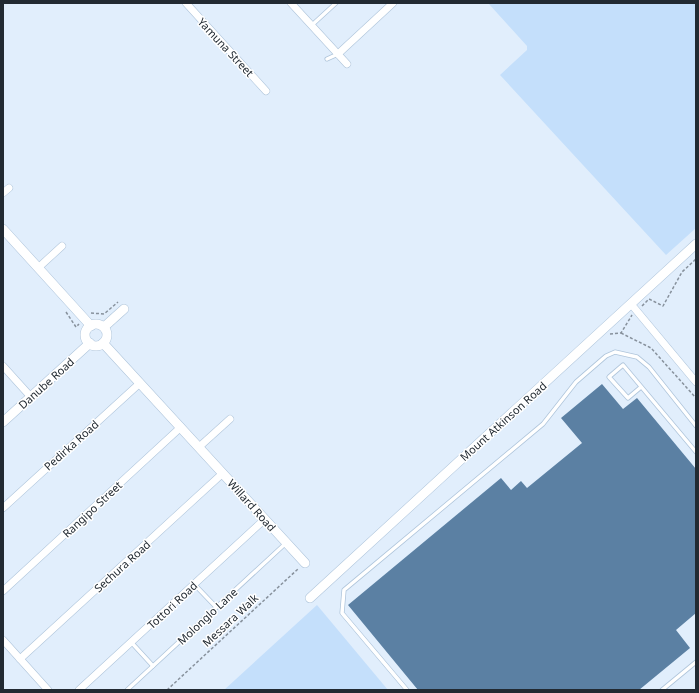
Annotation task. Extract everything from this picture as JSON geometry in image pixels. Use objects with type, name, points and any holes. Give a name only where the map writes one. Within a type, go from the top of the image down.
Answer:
[{"type":"street","name":"Yamuna Street","points":[[186,3],[266,91]]},
{"type":"street","points":[[291,3],[347,64]]},
{"type":"street","points":[[338,54],[392,3]]},
{"type":"street","points":[[3,193],[9,188]]},
{"type":"street","points":[[3,229],[91,326]]},
{"type":"street","name":"Mount Atkinson Road","points":[[310,598],[696,244]]},
{"type":"street","points":[[38,268],[62,246]]},
{"type":"street","points":[[631,304],[696,382]]},
{"type":"street","points":[[104,327],[121,305]]},
{"type":"street","points":[[98,324],[104,327],[107,337],[103,343],[97,346],[90,343],[86,334],[91,326],[98,324]]},
{"type":"street","name":"Danube Road","points":[[3,422],[90,343]]},
{"type":"street","name":"Willard Road","points":[[103,343],[305,563]]},
{"type":"street","points":[[3,366],[31,397]]},
{"type":"street","name":"Pedirka Road","points":[[3,508],[140,383]]},
{"type":"street","points":[[199,447],[230,419]]},
{"type":"street","name":"Rangipo Street","points":[[3,591],[181,427]]},
{"type":"street","name":"Sechura Road","points":[[20,659],[223,474]]},
{"type":"street","name":"Tottori Road","points":[[79,690],[265,519]]},
{"type":"street","points":[[3,640],[48,690]]},
{"type":"lane","points":[[312,26],[336,3]]},
{"type":"lane","points":[[327,59],[338,54]]},
{"type":"lane","points":[[407,690],[342,613],[344,590],[544,424],[576,382],[606,356],[615,352],[637,357],[650,367],[696,426]]},
{"type":"lane","points":[[642,387],[628,398],[609,377],[623,365],[642,387],[696,452]]},
{"type":"lane","name":"Molonglo Lane","points":[[127,690],[286,543]]},
{"type":"lane","points":[[194,584],[216,607]]},
{"type":"lane","points":[[131,642],[153,666]]},
{"type":"lane","points":[[662,690],[696,662]]},
{"type":"path","points":[[91,312],[104,314],[121,305]]},
{"type":"path","points":[[621,333],[651,348],[696,398]]},
{"type":"path","name":"Messara Walk","points":[[167,690],[305,563]]},
{"type":"shaded area","points":[[488,3],[696,3],[696,228],[666,255],[500,75],[527,50],[527,46]]},
{"type":"shaded area","points":[[317,605],[388,690],[224,690]]},
{"type":"building","points":[[602,384],[623,409],[637,398],[696,469],[696,613],[676,630],[690,648],[639,690],[418,690],[348,605],[501,478],[511,490],[521,481],[527,488],[582,443],[561,418]]}]
